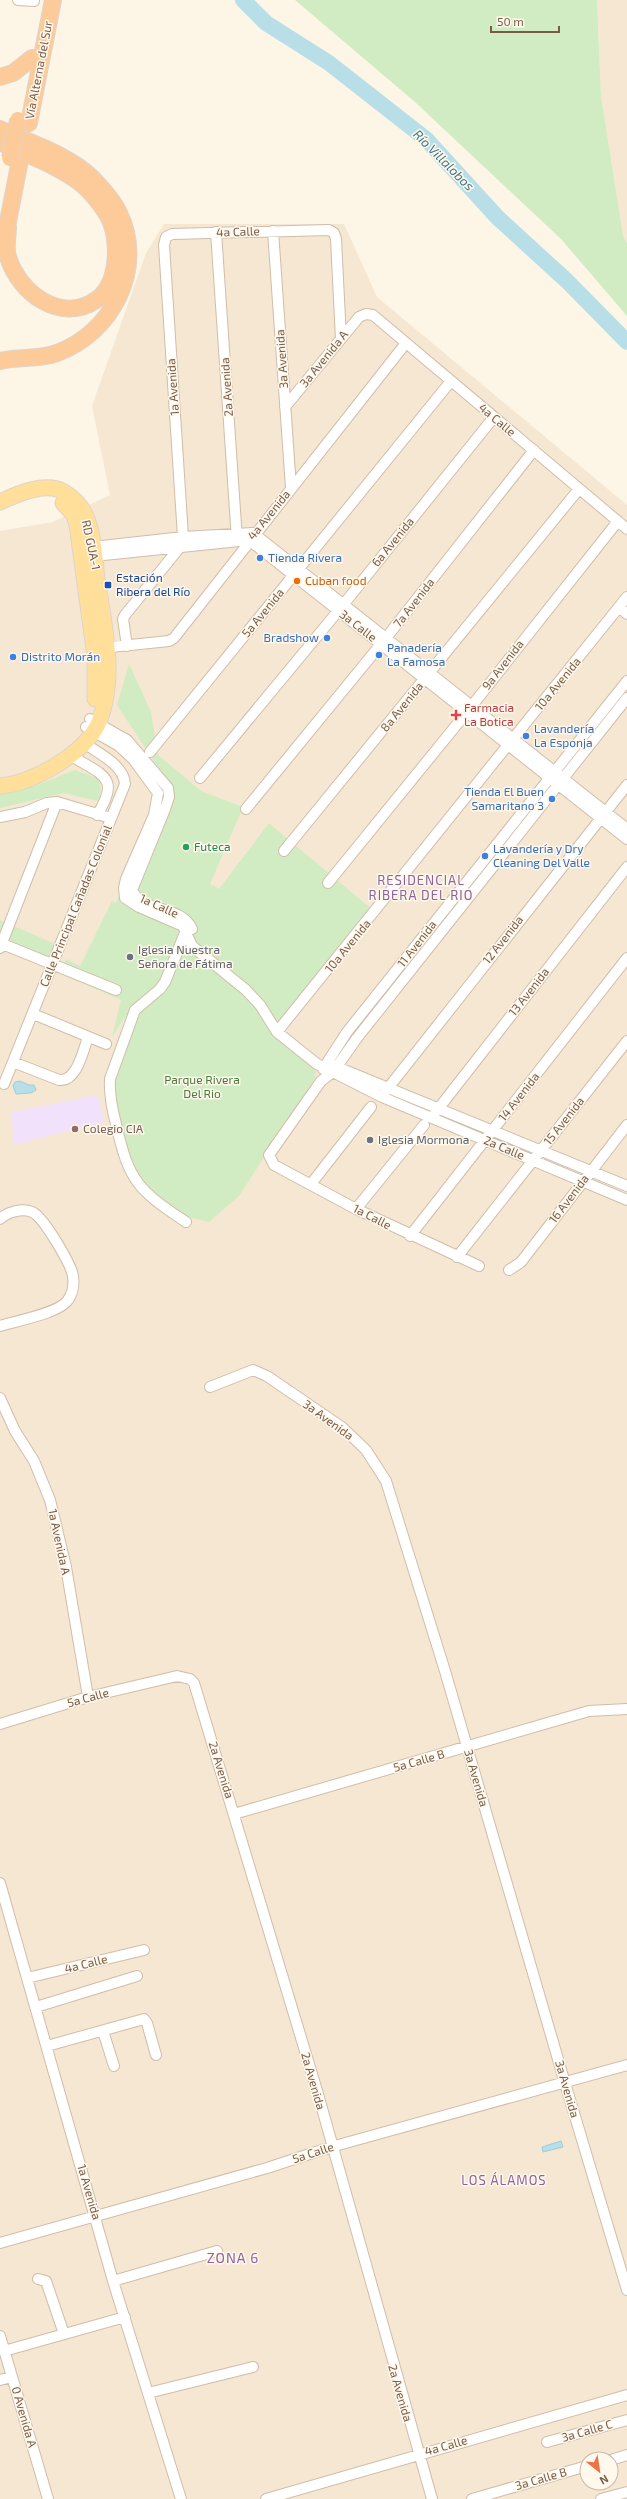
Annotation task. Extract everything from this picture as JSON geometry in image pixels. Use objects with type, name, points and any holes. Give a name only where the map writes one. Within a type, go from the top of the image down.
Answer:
[{"type":"highway","name":"Vía Alterna del Sur","points":[[36,55],[38,0]]},
{"type":"highway","name":"Vía Alterna del Sur","points":[[0,258],[15,159],[24,122],[36,55],[53,0]]},
{"type":"highway","points":[[0,77],[13,73],[36,55]]},
{"type":"highway","points":[[0,129],[67,161],[90,176],[119,212],[127,238],[128,262],[123,289],[111,312],[94,332],[76,344],[56,354],[15,357],[0,361]]},
{"type":"highway","name":"Vía Alterna del Sur","points":[[0,142],[62,171],[82,185],[96,199],[108,217],[115,240],[115,262],[110,282],[98,299],[86,306],[66,309],[50,305],[28,291],[14,273],[7,255],[4,224]]},
{"type":"main road","name":"RD GUA-1","points":[[0,502],[14,496],[43,489],[59,490],[76,502],[87,520],[94,552],[110,650],[105,700],[90,729]]},
{"type":"main road","points":[[43,489],[72,512],[78,534],[94,552],[82,565]]},
{"type":"main road","name":"RD GUA-1","points":[[78,534],[96,677],[96,692],[90,729]]},
{"type":"main road","points":[[88,610],[99,624],[110,650]]},
{"type":"main road","points":[[0,786],[30,779],[70,756],[90,729]]},
{"type":"street","points":[[18,0],[38,0]]},
{"type":"street","name":"4a Calle","points":[[166,237],[172,234],[216,232],[329,230],[334,233],[336,239],[340,339]]},
{"type":"street","name":"3a Avenida","points":[[273,231],[291,488]]},
{"type":"street","name":"2a Avenida","points":[[216,232],[237,538]]},
{"type":"street","name":"1a Avenida","points":[[166,237],[164,245],[181,542]]},
{"type":"street","name":"4a Calle","points":[[366,314],[373,315],[627,529]]},
{"type":"street","name":"3a Avenida A","points":[[285,407],[359,317],[366,314]]},
{"type":"street","name":"4a Avenida","points":[[110,650],[127,646],[172,640],[406,343]]},
{"type":"street","name":"5a Avenida","points":[[150,752],[451,381]]},
{"type":"street","name":"6a Avenida","points":[[200,778],[341,608],[494,417]]},
{"type":"street","name":"7a Avenida","points":[[246,809],[383,641],[534,450]]},
{"type":"street","name":"8a Avenida","points":[[284,851],[579,488]]},
{"type":"street","name":"9a Avenida","points":[[328,883],[469,709],[618,521]]},
{"type":"street","points":[[94,552],[181,542],[252,537]]},
{"type":"street","name":"3a Calle","points":[[252,537],[552,774],[602,815],[627,839]]},
{"type":"street","points":[[127,646],[123,619],[125,615],[181,542]]},
{"type":"street","name":"10a Avenida","points":[[279,1030],[627,598]]},
{"type":"street","points":[[619,607],[627,614]]},
{"type":"street","name":"11 Avenida","points":[[270,1158],[270,1152],[321,1081],[326,1065],[347,1032],[627,681]]},
{"type":"street","name":"11 Avenida","points":[[326,1065],[627,698]]},
{"type":"street","name":"Calle Principal Cañadas Colonial","points":[[4,1084],[125,784],[123,774],[90,729]]},
{"type":"street","name":"1a Calle","points":[[90,729],[119,746],[133,759],[158,793],[158,802],[126,879],[132,904],[188,927],[199,943],[255,991],[279,1030],[326,1065]]},
{"type":"street","name":"Calle Principal Cañadas Colonial","points":[[70,756],[107,780],[110,788],[107,799],[97,815]]},
{"type":"street","name":"12 Avenida","points":[[382,1097],[627,785]]},
{"type":"street","points":[[0,816],[25,812],[47,803],[57,802],[111,818]]},
{"type":"street","points":[[57,802],[1,945],[53,963],[116,990]]},
{"type":"street","name":"3a Calle","points":[[602,815],[627,829]]},
{"type":"street","name":"13 Avenida","points":[[432,1118],[438,1108],[627,867]]},
{"type":"street","points":[[186,1222],[151,1198],[132,1175],[122,1150],[109,1089],[110,1079],[135,1010],[160,989],[165,982],[188,927]]},
{"type":"street","name":"14 Avenida","points":[[410,1236],[627,958]]},
{"type":"street","points":[[33,1014],[106,1044]]},
{"type":"street","points":[[13,1062],[58,1080],[66,1080],[72,1075],[88,1037]]},
{"type":"street","name":"15 Avenida","points":[[457,1257],[627,1041]]},
{"type":"street","name":"2a Calle","points":[[326,1065],[494,1129],[627,1186]]},
{"type":"street","name":"2a Calle","points":[[326,1065],[382,1097],[627,1200]]},
{"type":"street","points":[[310,1184],[371,1107]]},
{"type":"street","points":[[356,1209],[424,1125]]},
{"type":"street","name":"16 Avenida","points":[[509,1270],[521,1262],[627,1125]]},
{"type":"street","name":"1a Calle","points":[[270,1158],[274,1165],[356,1209],[410,1236],[479,1266]]},
{"type":"street","points":[[0,1219],[15,1211],[32,1212],[40,1217],[68,1261],[73,1275],[72,1290],[68,1300],[55,1309],[0,1326]]},
{"type":"street","name":"3a Avenida","points":[[210,1387],[253,1370],[267,1376],[343,1428],[366,1450],[386,1481],[467,1747],[627,2290]]},
{"type":"street","name":"1a Avenida A","points":[[0,1398],[15,1431],[34,1461],[50,1500],[66,1567],[88,1697]]},
{"type":"street","name":"2a Avenida","points":[[177,1676],[190,1679],[194,1683],[234,1814],[432,2499]]},
{"type":"street","name":"5a Calle","points":[[0,1724],[88,1697],[177,1676]]},
{"type":"street","name":"5a Calle B","points":[[234,1814],[467,1747],[588,1710],[627,1709]]},
{"type":"street","name":"1a Avenida","points":[[0,1883],[114,2281],[181,2499]]},
{"type":"street","name":"4a Calle","points":[[27,1978],[144,1950]]},
{"type":"street","points":[[36,2006],[137,1976]]},
{"type":"street","points":[[47,2046],[146,2020],[156,2054]]},
{"type":"street","points":[[103,2031],[114,2066]]},
{"type":"street","name":"5a Calle","points":[[0,2243],[267,2168],[331,2147],[565,2083],[627,2064]]},
{"type":"street","points":[[114,2281],[217,2251]]},
{"type":"street","points":[[38,2278],[46,2281],[64,2334]]},
{"type":"street","points":[[4,2351],[125,2317]]},
{"type":"street","name":"0 Avenida A","points":[[0,2336],[48,2499]]},
{"type":"street","points":[[148,2393],[253,2367]]},
{"type":"street","points":[[0,2380],[12,2377]]},
{"type":"street","name":"4a Calle","points":[[266,2499],[627,2395]]},
{"type":"street","name":"3a Calle C","points":[[547,2442],[627,2420]]},
{"type":"street","name":"3a Calle B","points":[[472,2499],[579,2468]]},
{"type":"street","points":[[601,2499],[627,2492]]},
{"type":"shaded area","points":[[597,0],[627,0],[627,243],[623,235],[601,95]]},
{"type":"shaded area","points":[[164,224],[344,224],[377,297],[627,505],[627,2499],[0,2499],[0,531],[53,522],[110,495],[92,406],[146,253]]},
{"type":"shaded area","points":[[97,1095],[105,1122],[13,1145],[12,1112]]},
{"type":"green space","points":[[295,0],[597,0],[601,95],[623,235],[627,243],[627,316],[561,239],[415,102]]},
{"type":"green space","name":"Parque Rivera Del Rio","points":[[129,664],[151,712],[158,755],[201,791],[243,807],[210,884],[219,889],[269,823],[375,912],[275,1031],[317,1064],[315,1078],[239,1196],[209,1222],[185,1216],[140,1186],[122,1150],[112,1073],[131,1021],[145,1000],[127,1014],[112,1037],[121,1000],[60,974],[66,959],[80,966],[112,901],[116,903],[169,784],[117,705]]},
{"type":"green space","points":[[75,770],[100,779],[101,802],[64,793],[0,808],[0,790],[35,786]]},
{"type":"green space","points":[[0,920],[55,944],[53,959],[0,937]]},
{"type":"water","points":[[20,1081],[29,1085],[34,1085],[36,1090],[31,1093],[16,1094],[13,1086],[15,1082]]},
{"type":"water","points":[[561,2141],[563,2147],[543,2152],[542,2147]]},
{"type":"waterway","name":"Río Villalobos","points":[[243,0],[266,23],[329,63],[426,139],[498,218],[567,281],[627,342]]},
{"type":"place","name":"Tienda Rivera","points":[[260,558]]},
{"type":"place","name":"Cuban food","points":[[297,581]]},
{"type":"place","name":"Estación Ribera del Río","points":[[108,585]]},
{"type":"place","name":"Bradshow","points":[[327,638]]},
{"type":"place","name":"Panadería La Famosa","points":[[379,655]]},
{"type":"place","name":"Distrito Morán","points":[[13,657]]},
{"type":"place","name":"Farmacia La Botica","points":[[456,715]]},
{"type":"place","name":"Lavandería La Esponja","points":[[526,736]]},
{"type":"place","name":"Tienda El Buen Samaritano 3","points":[[552,799]]},
{"type":"place","name":"Futeca","points":[[186,847]]},
{"type":"place","name":"Lavandería y Dry Cleaning Del Valle","points":[[485,856]]},
{"type":"place","name":"Iglesia Nuestra Señora de Fátima","points":[[130,957]]},
{"type":"place","name":"Colegio CIA","points":[[75,1129]]},
{"type":"place","name":"Iglesia Mormona","points":[[370,1140]]},
{"type":"district","name":"RESIDENCIAL RIBERA DEL RIO","points":[[421,888]]},
{"type":"district","name":"LOS ÁLAMOS","points":[[504,2180]]},
{"type":"district","name":"ZONA 6","points":[[233,2258]]}]
